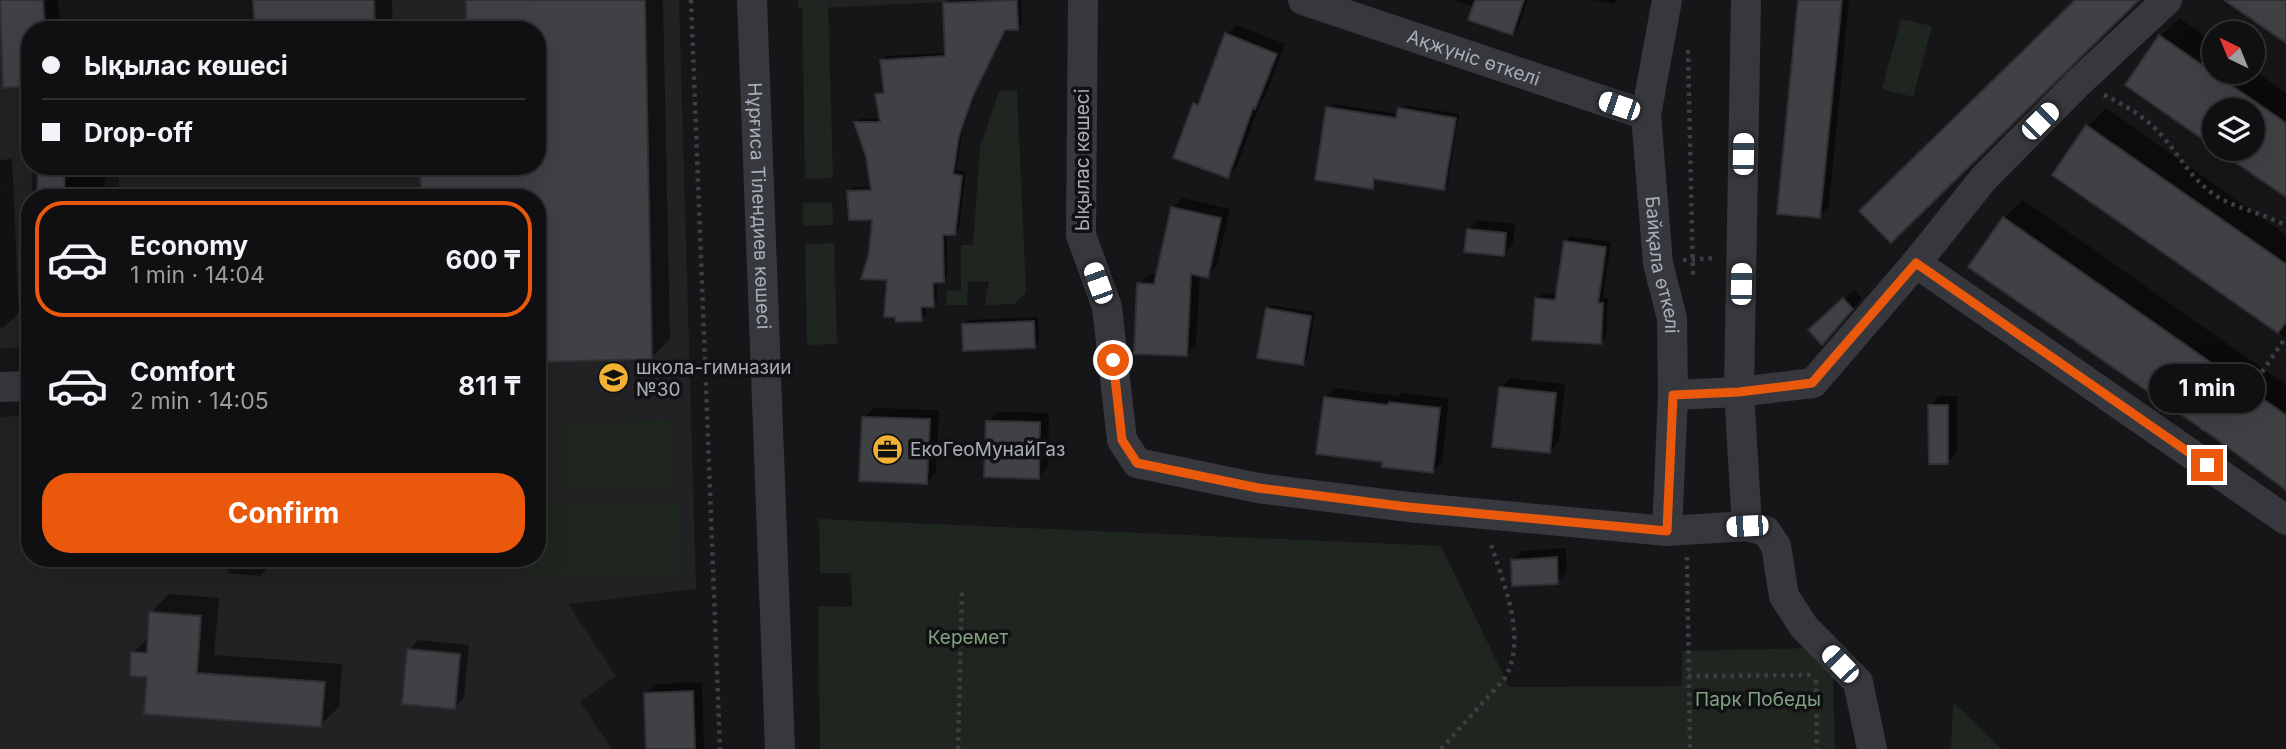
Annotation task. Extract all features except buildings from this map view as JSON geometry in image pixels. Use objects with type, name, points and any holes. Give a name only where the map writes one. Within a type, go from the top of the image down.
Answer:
[{"type":"street","name":"Нұрғиса Тілендиев көшесі","points":[[751,0],[780,749]]},
{"type":"street","name":"Ықылас көшесі","points":[[1083,0],[1081,235],[1107,307],[1122,440],[1137,463],[1258,488],[1408,507],[1482,513]]},
{"type":"street","name":"Ақжүніс өткелі","points":[[1303,0],[1646,115]]},
{"type":"street","name":"Байқала өткелі","points":[[1667,0],[1646,115],[1658,264],[1672,318],[1677,530]]},
{"type":"street","points":[[1746,0],[1739,392],[1747,526]]},
{"type":"street","points":[[1673,395],[1739,392],[1812,383],[1916,263],[1984,178],[2078,83],[2167,0]]},
{"type":"street","points":[[1916,263],[2286,520]]},
{"type":"street","points":[[0,387],[21,386]]},
{"type":"street","points":[[1482,513],[1677,530],[1747,526],[1766,531],[1776,546],[1784,596],[1804,626],[1858,682],[1872,749]]},
{"type":"path","points":[[691,0],[720,749]]},
{"type":"path","points":[[1688,41],[1693,259]]},
{"type":"path","points":[[2078,83],[2137,113],[2162,136],[2185,169],[2212,194],[2238,208],[2268,216],[2286,226]]},
{"type":"path","points":[[2262,372],[2286,337]]},
{"type":"path","points":[[2188,451],[2249,363]]},
{"type":"path","points":[[1441,749],[1505,678],[1516,646],[1510,606],[1482,513]]},
{"type":"path","points":[[1677,530],[1688,676],[1690,749]]},
{"type":"path","points":[[958,749],[962,588]]},
{"type":"path","points":[[1688,676],[1816,675],[1817,749]]},
{"type":"shaded area","points":[[0,0],[45,0],[46,21],[21,21],[21,175],[32,175],[32,189],[21,189],[21,347],[0,349]]},
{"type":"shaded area","points":[[286,0],[679,0],[696,589],[568,604],[616,676],[580,702],[612,749],[0,749],[0,417],[21,416],[21,567],[522,567],[523,581],[522,567],[546,567],[546,189],[119,189],[119,175],[546,175],[546,21],[287,21]]},
{"type":"shaded area","points":[[798,0],[987,0],[798,9]]},
{"type":"green space","points":[[802,0],[828,0],[833,178],[805,179]]},
{"type":"green space","points":[[1901,19],[1932,26],[1913,97],[1882,89]]},
{"type":"green space","points":[[1017,90],[1026,293],[1014,304],[985,305],[989,281],[968,282],[967,305],[946,305],[947,291],[961,290],[961,245],[973,245],[980,148],[999,91]]},
{"type":"green space","points":[[832,202],[833,225],[803,226],[803,203]]},
{"type":"green space","points":[[834,243],[837,344],[807,345],[805,244]]},
{"type":"green space","points":[[671,420],[672,488],[561,490],[561,422]]},
{"type":"green space","points":[[680,501],[681,574],[526,576],[526,567],[546,567],[546,503]]},
{"type":"green space","name":"Керемет","points":[[819,519],[1441,546],[1509,687],[1682,686],[1682,651],[1812,648],[1833,677],[1835,749],[820,749],[818,606],[852,607],[851,573],[820,573]]},
{"type":"green space","points":[[1953,702],[2002,749],[1951,749]]},
{"type":"place","name":"школа-гимназии №30","points":[[613,378]]},
{"type":"place","name":"ЕкоГеоМунайГаз","points":[[887,449]]},
{"type":"route","points":[[1113,360],[1122,440],[1137,463],[1258,488],[1408,507],[1667,531],[1673,395],[1739,392],[1812,383],[1916,263],[2207,465]]},
{"type":"park label","name":"Парк Победы","points":[[1758,699]]}]
